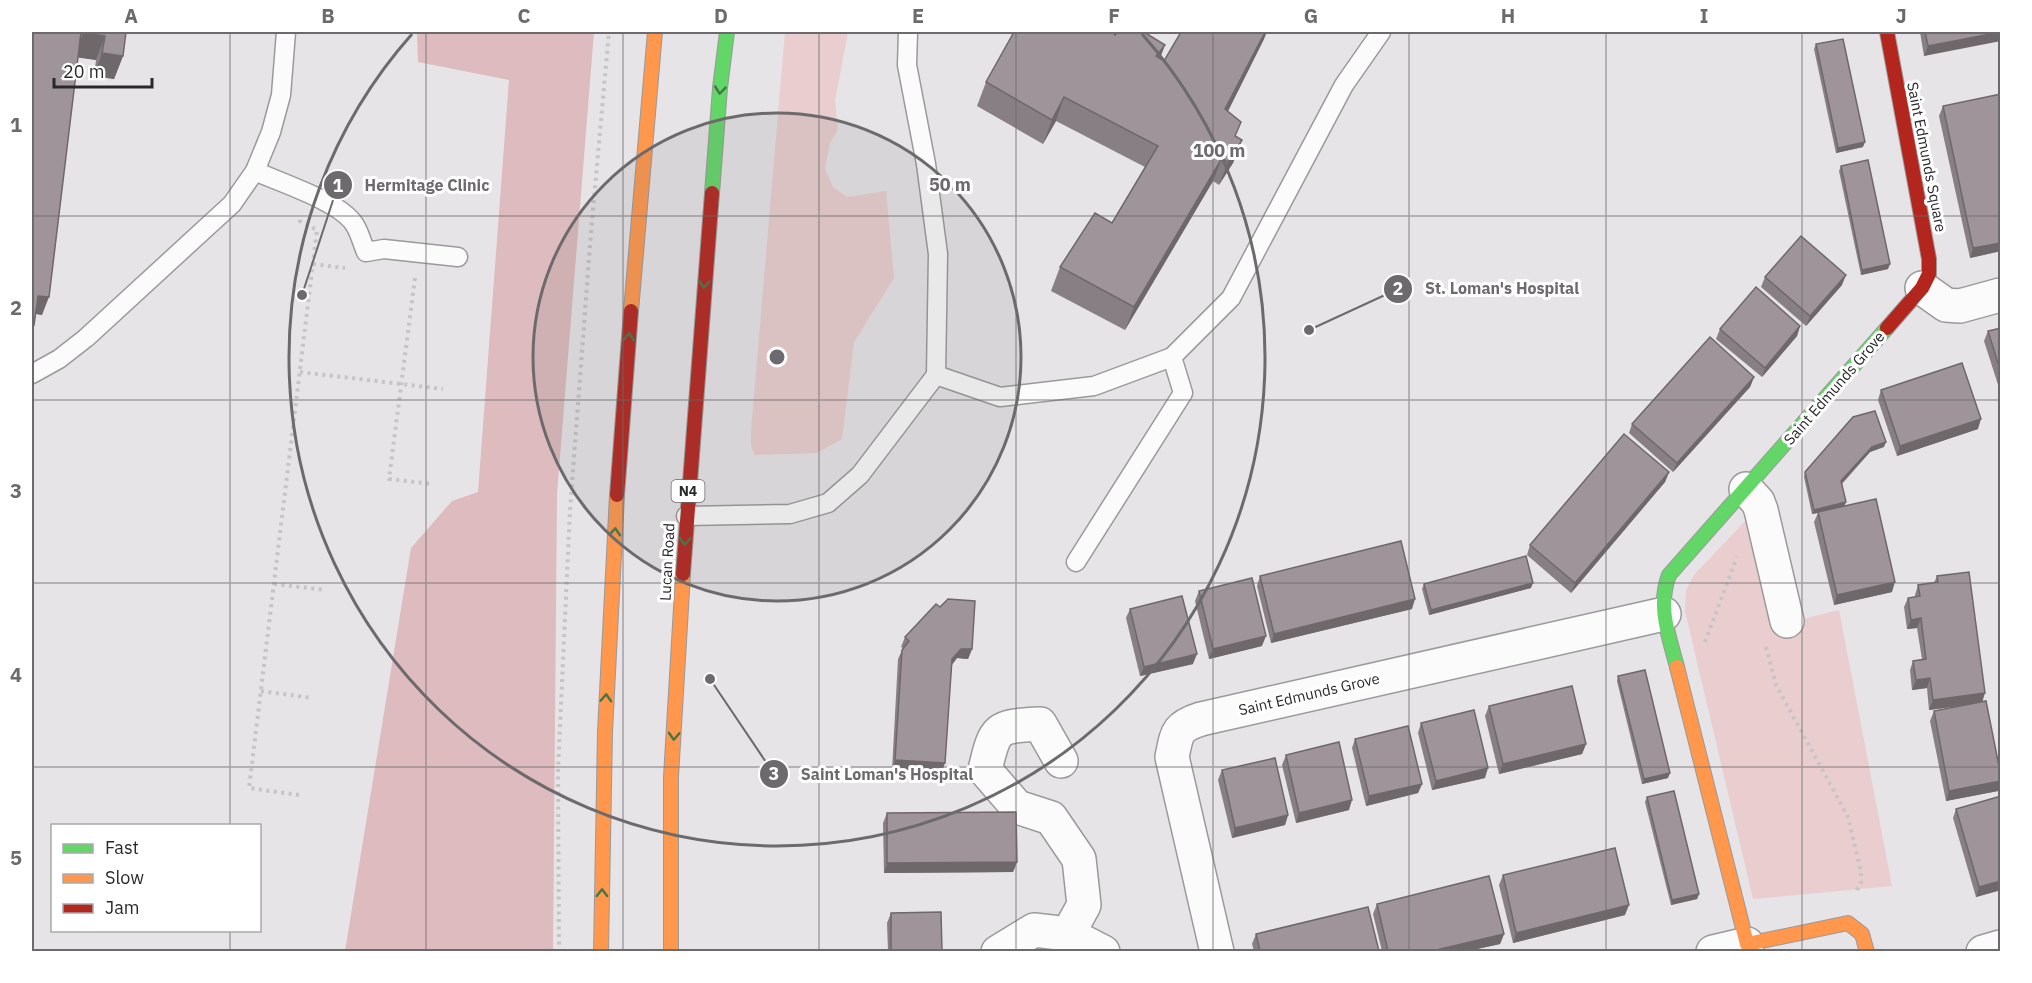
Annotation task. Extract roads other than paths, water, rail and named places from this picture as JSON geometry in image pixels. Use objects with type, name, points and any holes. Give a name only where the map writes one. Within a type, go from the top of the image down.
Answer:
[{"type":"main road","points":[[644,32],[646,125]]},
{"type":"main road","points":[[601,951],[606,705],[611,590],[621,435],[655,32]]},
{"type":"main road","name":"Lucan Road","points":[[671,951],[671,777],[686,516],[720,88],[727,32]]},
{"type":"main road","name":"Saint Edmunds Square","points":[[1887,32],[1929,259],[1929,274],[1922,288]]},
{"type":"main road","name":"Saint Edmunds Grove","points":[[1747,944],[1664,614],[1663,590],[1669,575],[1922,288]]},
{"type":"main road","points":[[1747,944],[1848,923],[1857,928],[1864,939],[1867,951]]},
{"type":"street","points":[[1922,288],[1947,305],[1960,306],[2001,295]]},
{"type":"street","points":[[1746,489],[1758,502],[1761,510],[1775,629]]},
{"type":"street","name":"Saint Edmunds Grove","points":[[1217,951],[1172,757],[1177,736],[1186,724],[1664,614]]},
{"type":"street","points":[[1061,761],[1040,724],[1009,725],[993,738],[985,770],[1017,807],[1051,818],[1079,859],[1084,905],[1068,934]]},
{"type":"street","points":[[998,951],[1034,930],[1068,934],[1103,951]]},
{"type":"street","points":[[1713,951],[1747,944]]},
{"type":"street","points":[[1983,951],[2001,947]]},
{"type":"lane","points":[[32,374],[59,359],[86,338],[232,204],[255,171],[271,132],[281,95],[286,32]]},
{"type":"lane","points":[[686,516],[790,514],[828,503],[860,475],[936,375],[938,254],[926,164],[908,65],[908,32]]},
{"type":"lane","points":[[936,375],[1000,397],[1094,386],[1172,357],[1231,298],[1344,85],[1381,32]]},
{"type":"lane","points":[[255,171],[342,212],[353,222],[366,252],[384,249],[458,258]]},
{"type":"lane","points":[[1076,562],[1183,393],[1172,357]]},
{"type":"place","name":"Hermitage Clinic","points":[[302,295]]},
{"type":"place","name":"St. Loman's Hospital","points":[[1309,330]]},
{"type":"place","name":"Saint Loman's Hospital","points":[[710,679]]}]
